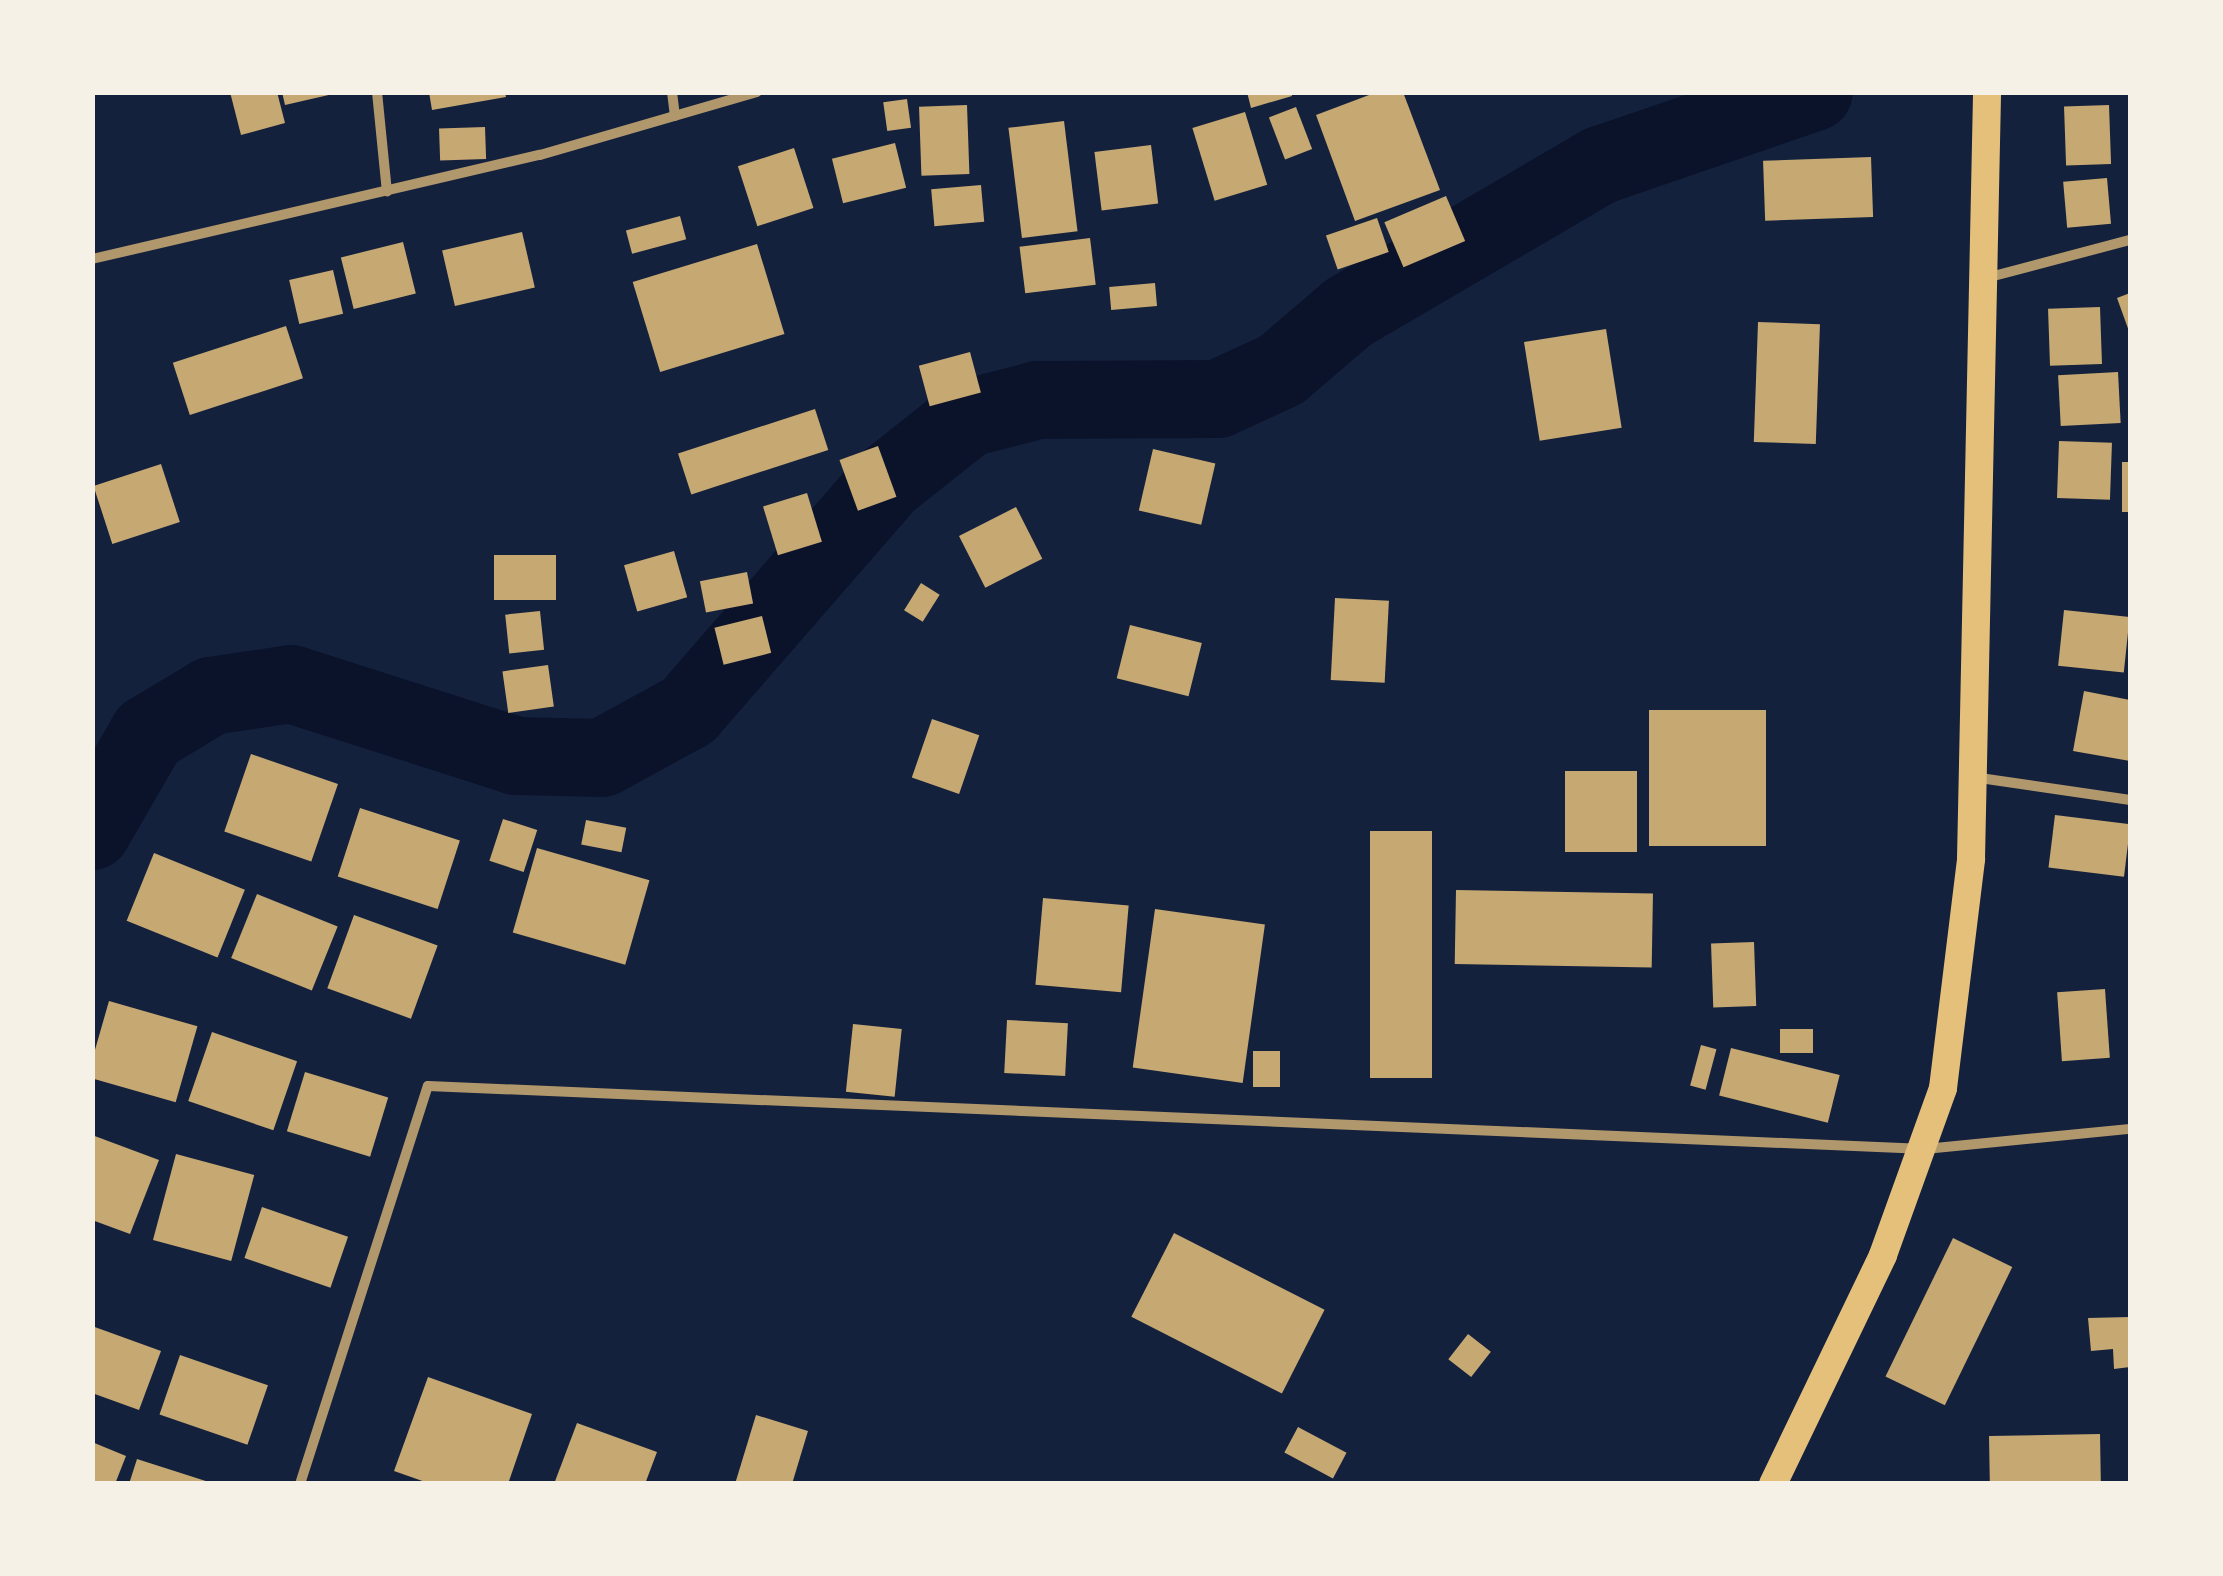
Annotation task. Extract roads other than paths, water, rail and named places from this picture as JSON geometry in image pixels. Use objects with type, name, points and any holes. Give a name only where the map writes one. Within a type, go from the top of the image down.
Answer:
[{"type":"highway","points":[[1774,1484],[1925,1149],[1954,1017],[1973,777],[1987,92]]},
{"type":"street","points":[[377,92],[387,192]]},
{"type":"street","points":[[672,92],[676,116]]},
{"type":"street","points":[[92,259],[387,192],[757,92]]},
{"type":"street","points":[[1985,279],[2130,240]]},
{"type":"street","points":[[1973,777],[2130,800]]},
{"type":"street","points":[[300,1484],[428,1086],[1925,1149],[2130,1129]]},
{"type":"waterway","points":[[92,831],[148,734],[211,696],[291,684],[516,756],[602,758],[688,711],[886,483],[968,418],[1038,400],[1218,399],[1281,370],[1349,312],[1601,165],[1814,92]]}]
